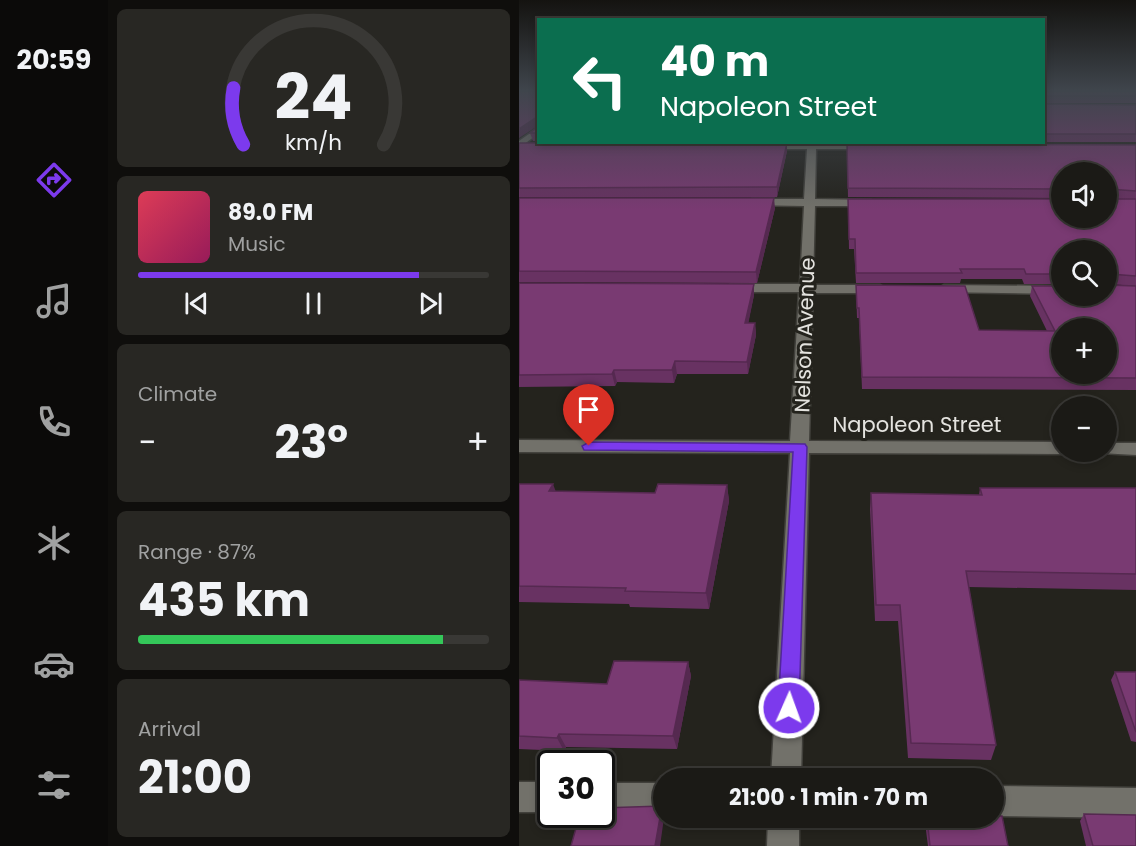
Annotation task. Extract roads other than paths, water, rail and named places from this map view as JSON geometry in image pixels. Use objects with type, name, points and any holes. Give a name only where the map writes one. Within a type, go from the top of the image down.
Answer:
[{"type":"street","points":[[519,146],[537,131]]},
{"type":"street","points":[[754,146],[812,144],[884,146]]},
{"type":"street","name":"Nelson Avenue","points":[[786,768],[812,144]]},
{"type":"street","points":[[519,146],[531,146]]},
{"type":"street","points":[[740,202],[882,203]]},
{"type":"street","points":[[723,288],[899,289]]},
{"type":"street","points":[[934,289],[1051,290]]},
{"type":"street","name":"Napoleon Street","points":[[519,446],[1051,448]]},
{"type":"street","points":[[1117,448],[1136,449]]},
{"type":"street","points":[[519,797],[537,797]]},
{"type":"street","points":[[615,798],[653,798]]},
{"type":"street","points":[[1004,801],[1136,803]]},
{"type":"street","points":[[783,846],[784,828]]}]
